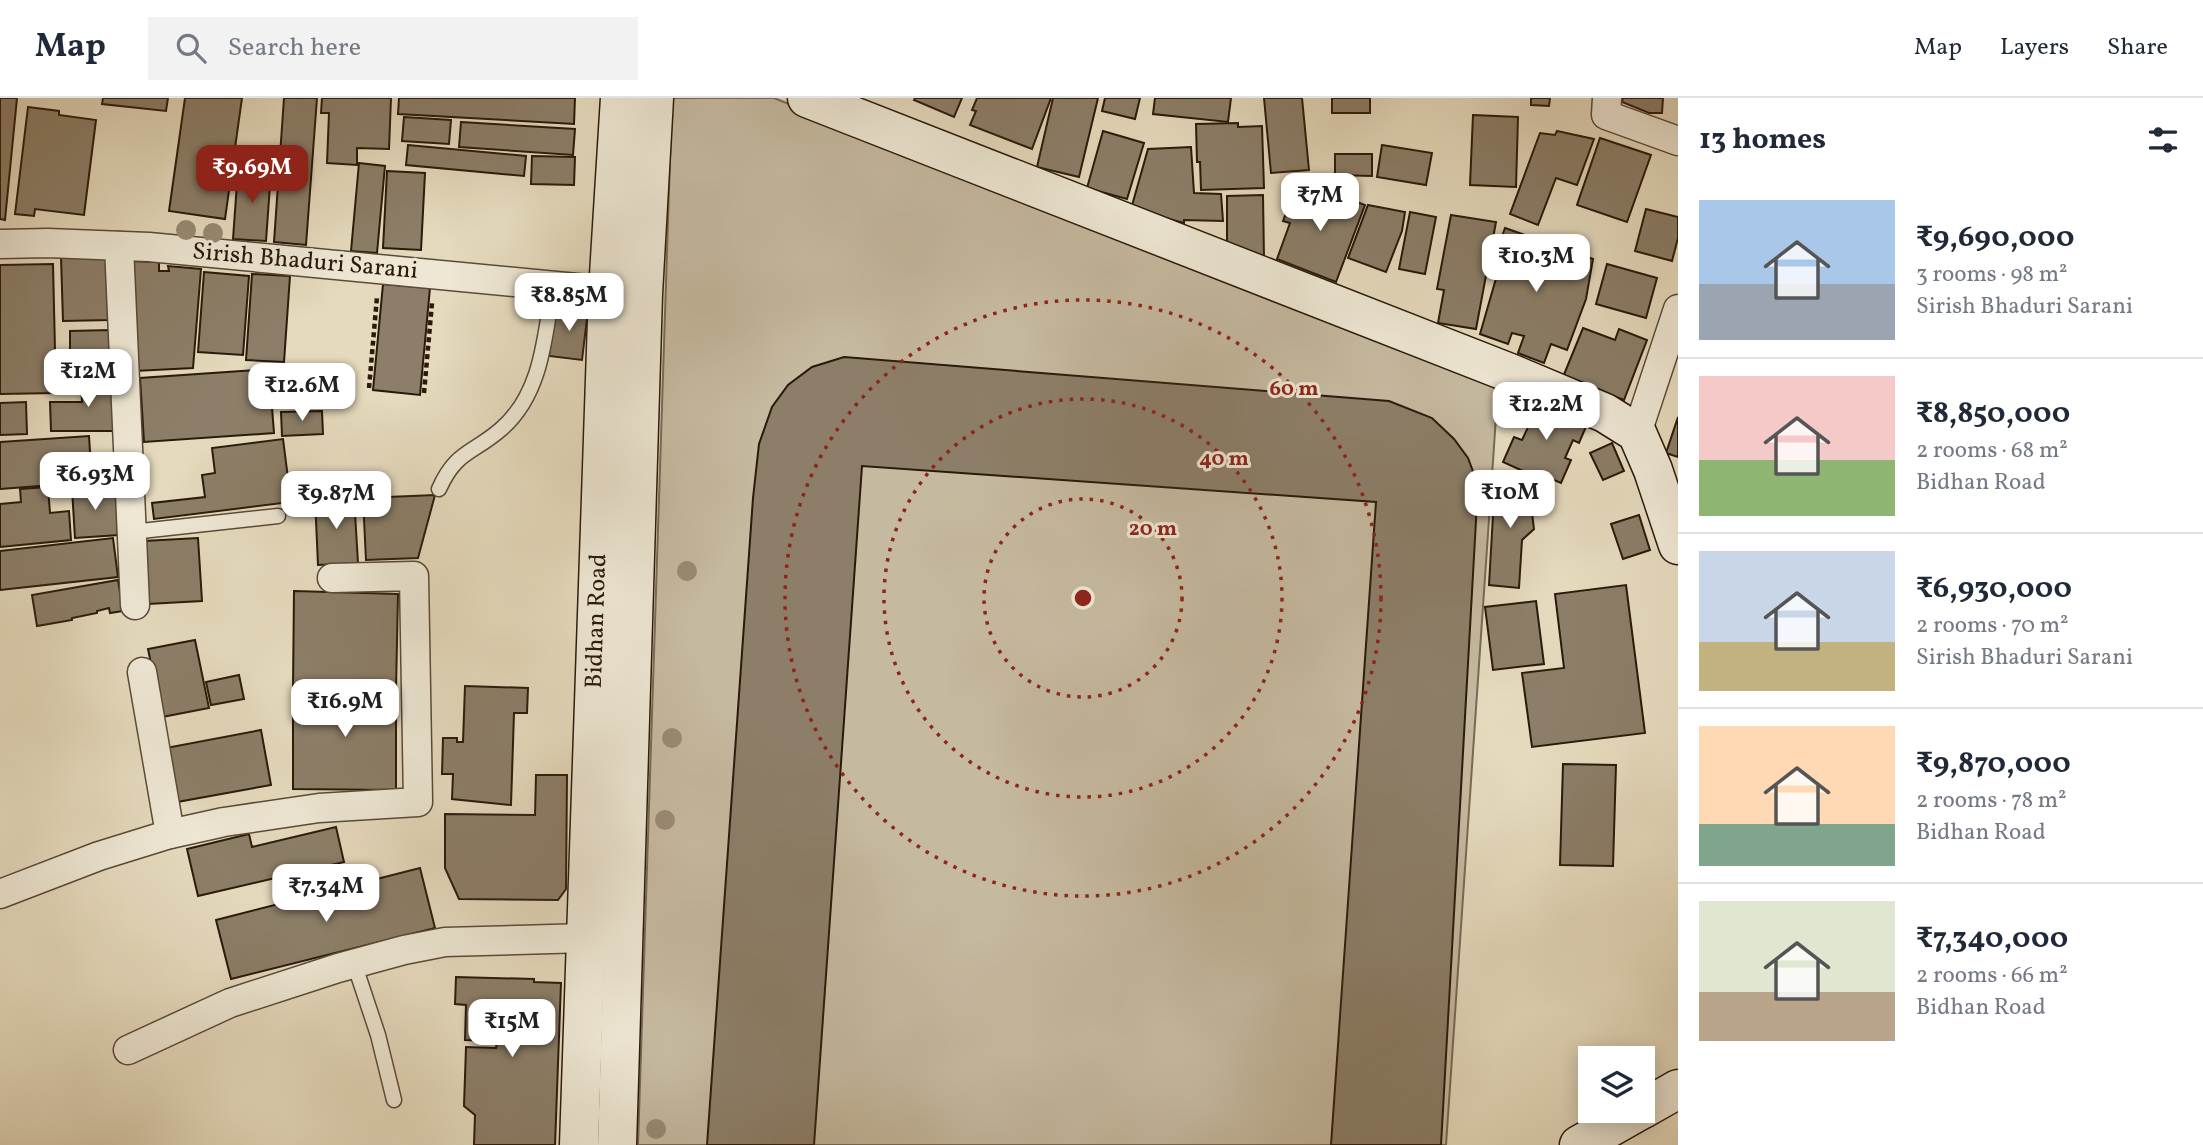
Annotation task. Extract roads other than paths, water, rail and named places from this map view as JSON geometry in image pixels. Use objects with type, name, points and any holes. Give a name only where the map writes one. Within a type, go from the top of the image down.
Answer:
[{"type":"main road","name":"Bidhan Road","points":[[617,1145],[624,940],[618,540],[608,291],[620,98]]},
{"type":"main road","name":"Bidhan Road","points":[[579,1145],[586,938],[618,540],[643,294],[653,98]]},
{"type":"main road","points":[[807,98],[1510,373],[1605,414],[1637,433],[1653,470],[1678,545]]},
{"type":"main road","points":[[586,938],[624,940]]},
{"type":"main road","points":[[1655,1102],[1678,1089]]},
{"type":"main road","points":[[1579,1145],[1618,1123]]},
{"type":"street","points":[[1607,98],[1605,115],[1678,141]]},
{"type":"street","name":"Sirish Bhaduri Sarani","points":[[0,244],[119,246],[608,291]]},
{"type":"street","points":[[119,246],[135,605]]},
{"type":"street","points":[[1637,433],[1677,316]]},
{"type":"street","points":[[0,894],[99,856],[170,834],[224,822],[287,812],[418,802],[414,576],[332,578]]},
{"type":"street","points":[[142,672],[170,834]]},
{"type":"street","points":[[128,1050],[230,1003],[354,963],[445,942],[586,938]]},
{"type":"lane","points":[[439,489],[451,465],[464,453],[500,430],[518,411],[541,359],[552,286]]},
{"type":"lane","points":[[132,533],[278,516]]},
{"type":"lane","points":[[354,963],[378,1035],[394,1100]]}]
